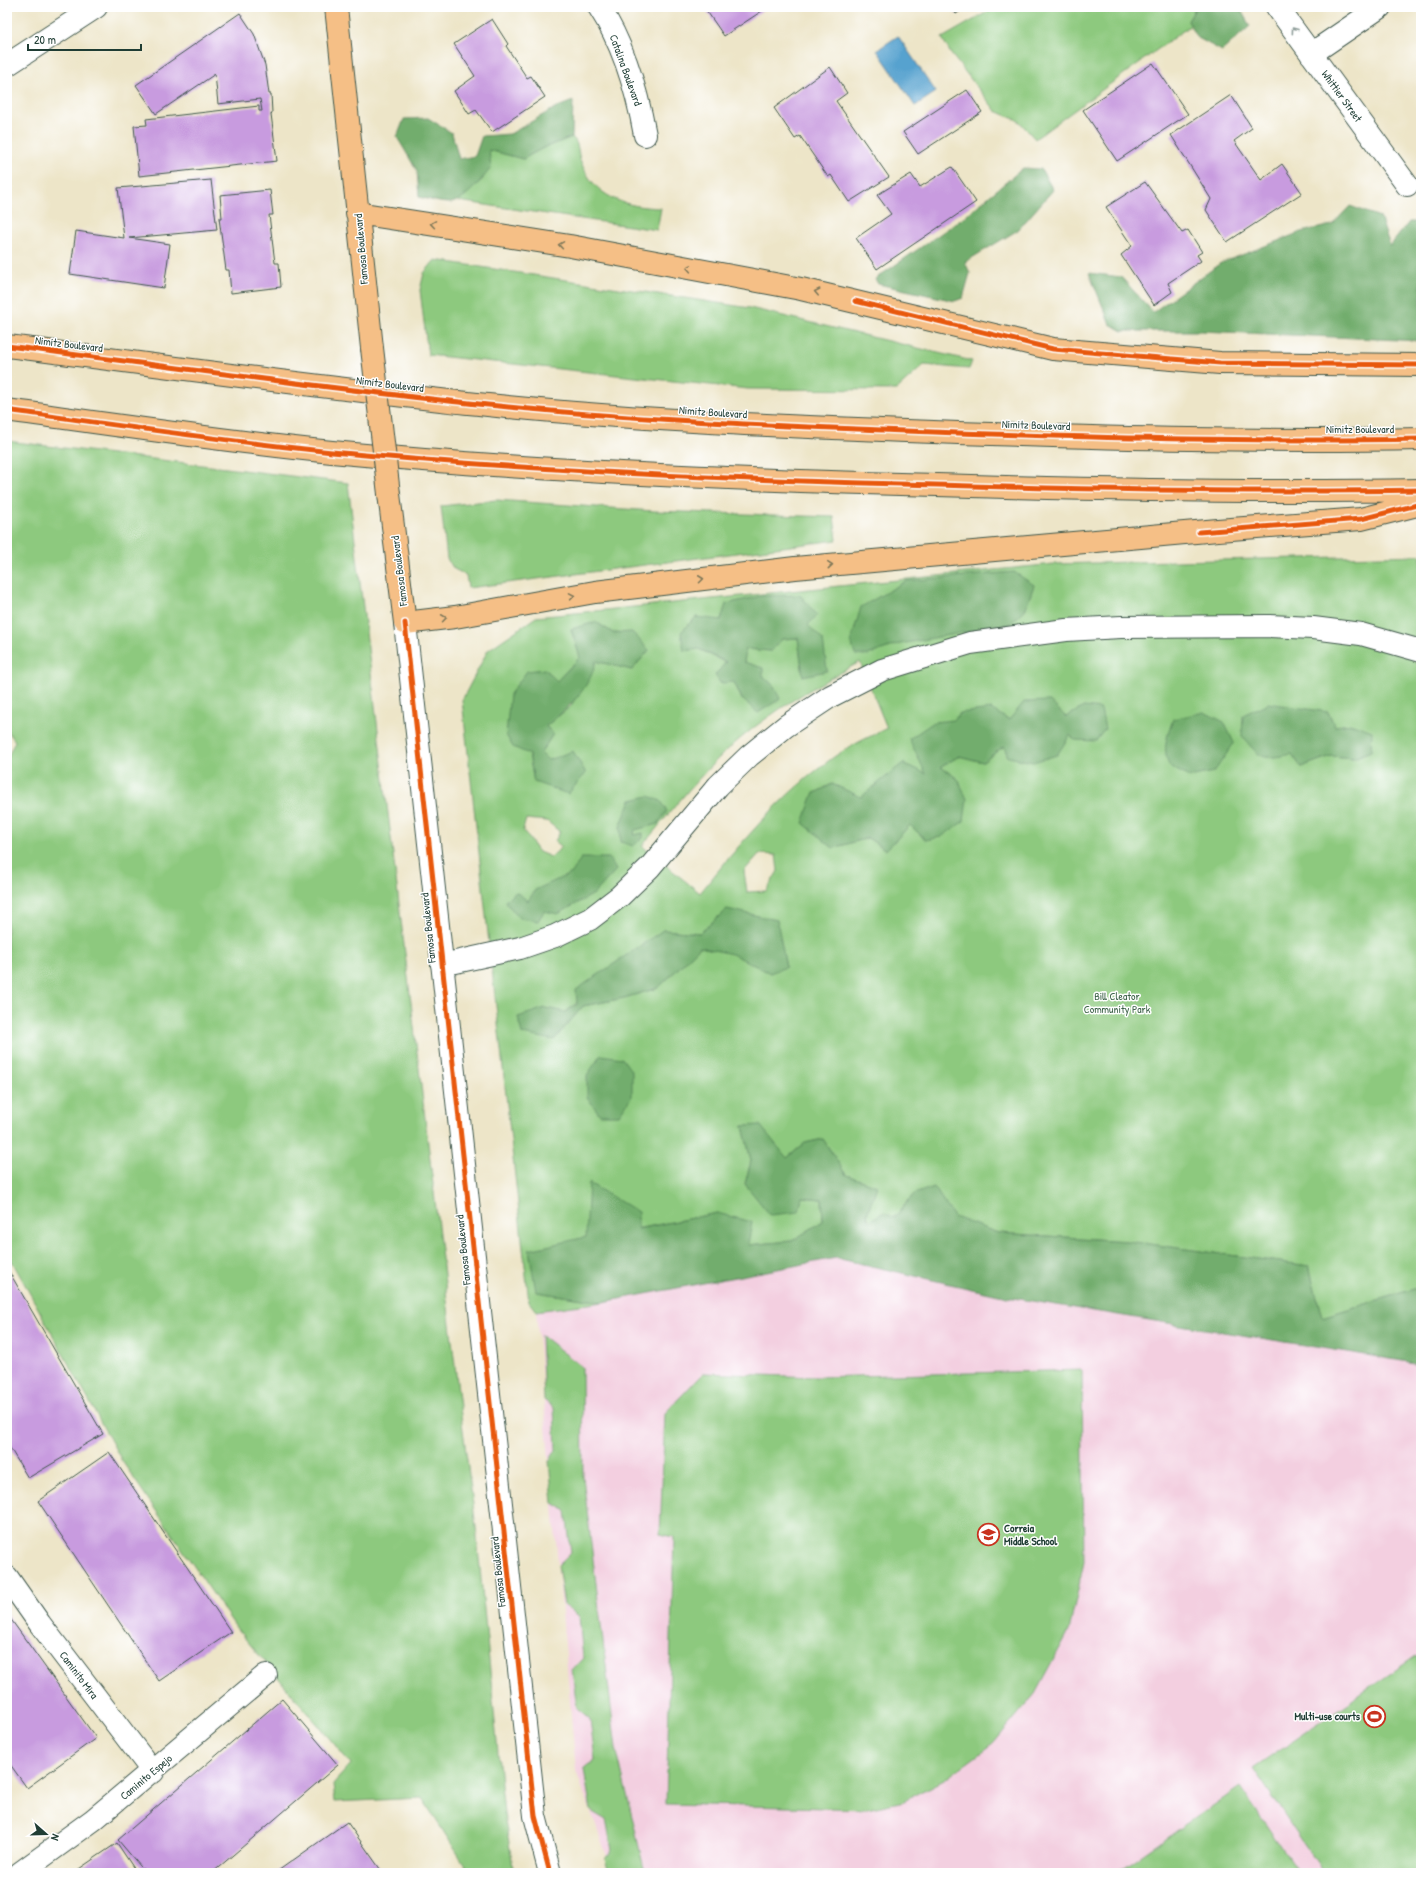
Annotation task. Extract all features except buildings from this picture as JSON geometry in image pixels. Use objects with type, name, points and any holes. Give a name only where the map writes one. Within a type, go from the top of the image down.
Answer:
[{"type":"main road","name":"Famosa Boulevard","points":[[336,7],[372,348],[405,623]]},
{"type":"main road","points":[[357,212],[570,246],[801,289],[1053,349],[1220,363],[1421,365]]},
{"type":"main road","name":"Nimitz Boulevard","points":[[7,346],[276,381],[489,405],[692,421],[859,430],[1114,438],[1421,439]]},
{"type":"main road","points":[[7,410],[331,452],[513,467],[779,481],[1110,490],[1300,492],[1421,490]]},
{"type":"main road","points":[[405,623],[455,617],[595,592],[779,570],[1218,530],[1361,519],[1421,504]]},
{"type":"street","points":[[7,65],[96,7]]},
{"type":"street","name":"Catalina Boulevard","points":[[599,7],[619,42],[639,102],[645,135]]},
{"type":"street","name":"Whittier Street","points":[[1277,7],[1407,185]]},
{"type":"street","points":[[1311,54],[1380,7]]},
{"type":"street","name":"Famosa Boulevard","points":[[405,623],[535,1816],[550,1873]]},
{"type":"street","points":[[442,964],[520,948],[555,936],[590,919],[620,896],[650,867],[718,786],[749,756],[786,726],[831,696],[882,670],[970,643],[1066,630],[1122,627],[1269,626],[1313,628],[1361,634],[1421,650]]},
{"type":"street","name":"Caminito Mira","points":[[7,1577],[40,1624],[153,1772]]},
{"type":"street","name":"Caminito Espejo","points":[[20,1873],[93,1820],[153,1772],[266,1675]]},
{"type":"shaded area","name":"Correia Middle School","points":[[836,1258],[1007,1297],[1421,1364],[1421,1873],[613,1873],[576,1771],[536,1311],[603,1302]]},
{"type":"green space","points":[[996,7],[1196,7],[1188,21],[1191,25],[1035,139],[1019,121],[996,111],[951,54],[942,38]]},
{"type":"green space","points":[[1196,7],[1239,7],[1250,26],[1222,51],[1198,38],[1188,21]]},
{"type":"green space","points":[[573,101],[572,137],[543,148],[523,159],[489,150],[491,168],[466,195],[454,202],[449,203],[437,202],[419,197],[417,171],[397,137],[404,119],[428,118],[452,133],[459,159],[475,156],[482,136],[510,134],[555,108]]},
{"type":"green space","points":[[572,137],[575,140],[581,162],[587,174],[594,184],[603,192],[624,202],[635,205],[661,208],[657,230],[458,201],[483,179],[489,150],[523,159],[543,148]]},
{"type":"green space","points":[[1023,168],[1041,169],[1053,190],[1018,230],[965,262],[970,273],[963,298],[955,301],[878,284],[875,279],[963,218]]},
{"type":"green space","points":[[1350,206],[1380,217],[1390,246],[1409,222],[1421,222],[1421,341],[1201,331],[1122,331],[1110,324],[1089,273],[1121,277],[1153,312],[1221,263],[1301,232],[1332,225]]},
{"type":"green space","points":[[435,260],[750,308],[972,361],[969,369],[924,365],[896,390],[748,389],[428,355],[420,290],[424,273]]},
{"type":"green space","points":[[7,441],[348,483],[461,1415],[476,1527],[504,1814],[514,1873],[470,1873],[422,1798],[335,1802],[333,1784],[351,1764],[237,1629],[122,1461],[7,1252],[7,759],[15,741],[7,730]]},
{"type":"green space","points":[[496,500],[654,511],[834,517],[837,540],[468,588],[466,575],[454,569],[447,559],[441,506]]},
{"type":"green space","name":"Bill Cleator Community Park","points":[[1421,555],[1421,1289],[1414,1289],[1322,1317],[1309,1266],[1127,1241],[998,1233],[954,1218],[914,1194],[894,1218],[869,1222],[867,1214],[876,1186],[846,1175],[823,1139],[805,1143],[787,1158],[743,1126],[751,1161],[745,1184],[756,1196],[822,1199],[823,1221],[792,1241],[747,1245],[717,1213],[530,1250],[537,1292],[603,1302],[536,1311],[529,1302],[462,700],[488,650],[536,617],[1054,564]],"holes":[[[1034,585],[1025,610],[895,645],[868,655]],[[721,620],[808,625],[823,640],[803,676],[798,638],[782,639],[771,651],[746,649],[744,662],[774,686],[742,700],[726,663],[699,649]],[[596,622],[613,633],[649,650],[632,670],[596,661],[571,706],[546,726],[553,734],[540,753],[547,760],[534,782],[529,754],[557,681],[580,657],[571,630]],[[860,662],[887,728],[841,752],[809,776],[759,823],[700,893],[642,846],[690,788],[724,753],[760,723],[819,685]],[[1084,707],[1008,757],[1004,746],[983,762],[959,756],[941,767],[958,779],[926,840],[910,825],[886,850],[868,838],[833,848],[813,794],[832,784],[861,797],[926,774],[934,722],[1066,717]],[[1293,708],[1328,712],[1335,726],[1353,724],[1354,758],[1331,756],[1301,767],[1292,754]],[[526,819],[547,821],[560,832],[555,841],[562,847],[551,857],[539,852],[523,830]],[[759,854],[776,855],[778,871],[766,891],[747,892],[744,871]],[[727,909],[770,973],[732,953],[700,947],[658,988],[624,998],[583,1006],[554,1040],[545,1008],[566,1012],[663,930],[700,933]]]},
{"type":"green space","points":[[1014,572],[1034,585],[1025,610],[1010,624],[895,645],[868,655],[855,655],[851,641],[861,607],[906,581]]},
{"type":"green space","points":[[800,595],[817,615],[808,625],[823,640],[827,671],[803,676],[798,638],[782,639],[771,651],[746,649],[744,662],[763,668],[763,676],[774,686],[780,699],[758,713],[742,699],[734,682],[720,683],[715,675],[726,662],[699,649],[684,651],[681,632],[696,617],[721,620],[726,604],[761,596]]},
{"type":"green space","points":[[596,622],[613,633],[632,632],[649,650],[632,670],[596,661],[589,681],[577,698],[546,726],[553,734],[541,753],[548,760],[573,751],[586,773],[568,794],[534,782],[529,754],[513,747],[506,735],[510,694],[527,671],[545,669],[557,681],[580,657],[571,629]]},
{"type":"green space","points":[[1050,701],[1066,717],[1084,707],[1101,709],[1105,729],[1096,741],[1075,740],[1070,735],[1057,755],[1033,762],[1008,757],[1004,746],[983,762],[959,756],[941,767],[958,779],[967,799],[964,821],[941,837],[926,840],[910,825],[886,850],[868,838],[833,848],[803,823],[813,794],[832,784],[861,797],[903,763],[926,774],[909,739],[934,722],[954,720],[960,713],[991,709],[1009,720],[1024,702]]},
{"type":"green space","points":[[1268,703],[1328,712],[1335,726],[1353,724],[1372,731],[1371,751],[1354,758],[1331,756],[1301,767],[1292,754],[1268,757],[1258,754],[1242,736],[1243,715]]},
{"type":"green space","points":[[1204,712],[1224,722],[1234,743],[1214,772],[1189,777],[1169,766],[1166,753],[1167,737],[1173,719]]},
{"type":"green space","points":[[649,796],[661,801],[667,811],[658,824],[635,830],[634,835],[643,833],[643,838],[633,846],[621,842],[620,827],[631,800]]},
{"type":"green space","points":[[581,858],[609,858],[616,870],[594,894],[558,914],[544,911],[538,921],[519,918],[505,901],[516,892],[528,901],[535,890],[572,873]]},
{"type":"green space","points":[[727,909],[777,920],[786,967],[770,973],[732,954],[700,947],[658,988],[624,998],[583,1006],[554,1040],[522,1034],[518,1017],[545,1008],[566,1012],[577,1004],[576,990],[663,930],[700,933]]},
{"type":"green space","points":[[601,1055],[622,1058],[632,1072],[632,1096],[619,1115],[600,1115],[587,1097],[587,1075]]},
{"type":"green space","points":[[760,1125],[787,1158],[805,1143],[823,1139],[846,1175],[877,1186],[867,1214],[869,1221],[884,1212],[894,1218],[914,1194],[934,1187],[954,1217],[998,1233],[1127,1241],[1309,1266],[1322,1317],[1414,1289],[1421,1289],[1421,1364],[1007,1297],[836,1258],[603,1302],[536,1292],[529,1250],[586,1237],[589,1183],[638,1212],[638,1229],[717,1213],[752,1222],[748,1245],[792,1241],[823,1221],[822,1199],[802,1197],[799,1212],[770,1215],[745,1184],[751,1161],[743,1126]]},
{"type":"green space","points":[[541,1335],[582,1367],[583,1477],[616,1748],[645,1873],[609,1873],[605,1859],[612,1850],[606,1820],[591,1811],[584,1769],[595,1760],[590,1719],[577,1708],[572,1670],[583,1658],[579,1616],[564,1605],[558,1566],[571,1553],[566,1511],[553,1503],[549,1461],[556,1450],[554,1408],[544,1400]]},
{"type":"green space","points":[[1082,1370],[1084,1562],[1069,1631],[1035,1694],[993,1744],[944,1780],[904,1801],[867,1809],[666,1804],[674,1537],[660,1534],[665,1413],[703,1373],[816,1377]]},
{"type":"green space","name":"Multi-use courts","points":[[1416,1656],[1421,1664],[1421,1873],[1324,1873],[1253,1768]]},
{"type":"green space","points":[[1240,1787],[1299,1873],[1116,1873]]},
{"type":"water","points":[[898,36],[936,92],[915,106],[877,50]]},
{"type":"cycle path","points":[[855,301],[1053,349],[1220,363],[1421,365]]},
{"type":"cycle path","points":[[7,346],[307,385],[428,399],[547,411],[723,423],[958,433],[1190,439],[1421,439]]},
{"type":"cycle path","points":[[7,410],[291,448],[407,459],[634,474],[861,483],[1058,488],[1239,491],[1421,490]]},
{"type":"cycle path","points":[[1199,532],[1361,519],[1421,504]]},
{"type":"cycle path","points":[[405,623],[535,1816],[550,1873]]},
{"type":"place","name":"Correia Middle School","points":[[988,1534]]},
{"type":"place","name":"Multi-use courts","points":[[1375,1716]]}]
